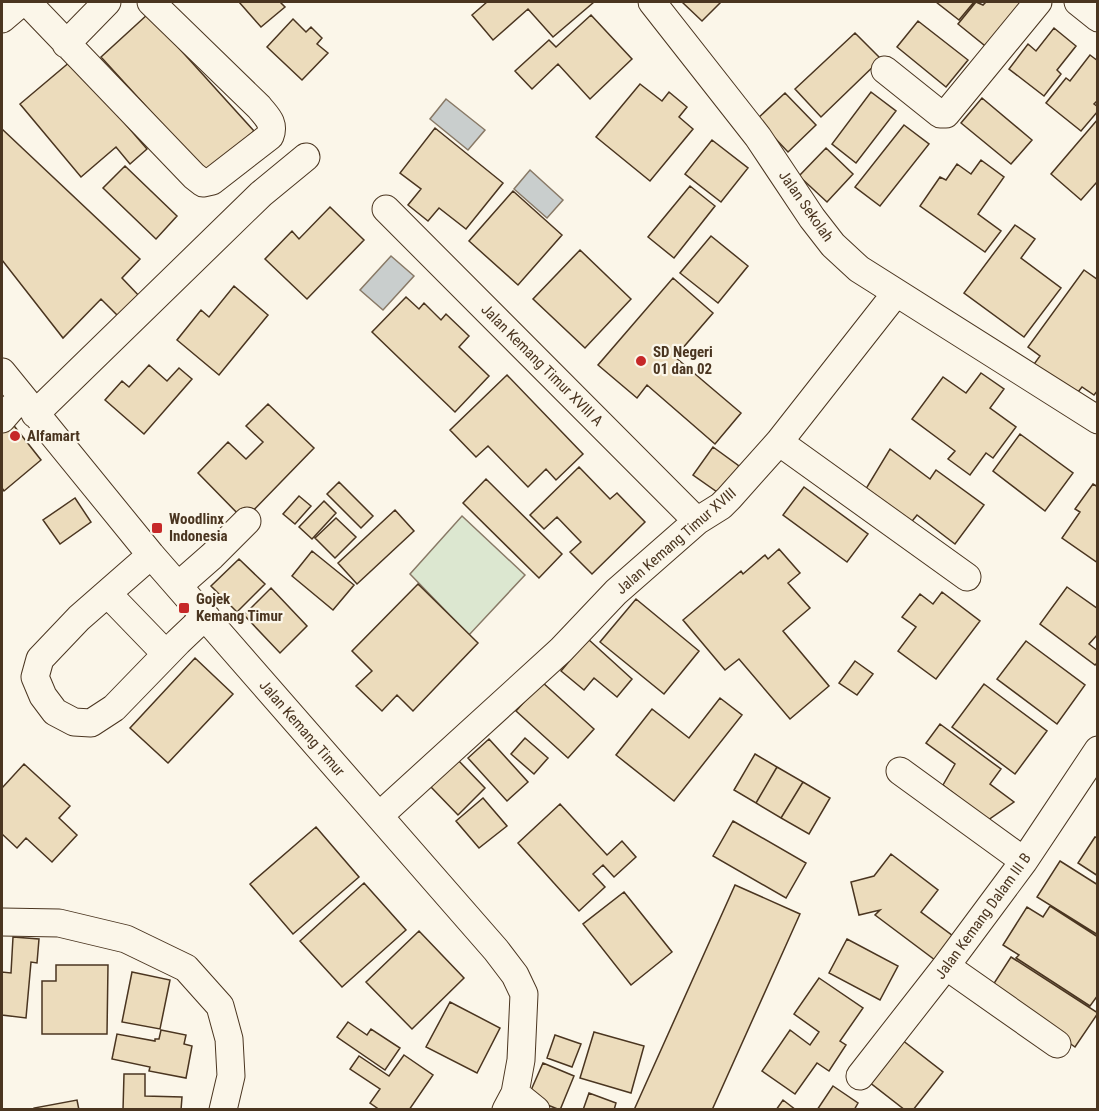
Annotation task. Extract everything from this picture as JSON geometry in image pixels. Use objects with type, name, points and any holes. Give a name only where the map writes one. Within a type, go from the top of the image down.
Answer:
[{"type":"street","points":[[2,19],[24,2],[194,176],[203,183],[212,181],[270,136],[273,130],[272,123],[259,107],[151,2]]},
{"type":"street","points":[[66,44],[107,2]]},
{"type":"street","name":"Jalan Sekolah","points":[[652,2],[758,137],[812,218],[833,245],[859,269],[1098,420]]},
{"type":"street","points":[[885,70],[940,114],[946,114],[1038,2]]},
{"type":"street","points":[[1078,2],[1098,18]]},
{"type":"street","points":[[2,419],[28,405],[261,194],[306,157]]},
{"type":"street","name":"Jalan Kemang Timur XVIII A","points":[[386,209],[698,521]]},
{"type":"street","name":"Jalan Kemang Timur XVIII","points":[[379,816],[561,650],[616,592],[698,521],[722,506],[779,442],[896,293]]},
{"type":"street","name":"Jalan Kemang Timur","points":[[2,372],[151,555],[515,975],[524,994],[521,1060],[510,1101]]},
{"type":"street","points":[[779,442],[967,577]]},
{"type":"street","points":[[178,585],[213,556],[247,521]]},
{"type":"street","points":[[151,555],[79,618],[40,658],[36,677],[43,696],[55,712],[74,722],[91,723],[114,708],[198,623],[207,618]]},
{"type":"street","points":[[108,594],[166,654]]},
{"type":"street","name":"Jalan Kemang Dalam III B","points":[[860,1076],[1024,861],[1098,750]]},
{"type":"street","points":[[900,771],[1024,861]]},
{"type":"street","points":[[2,922],[59,924],[126,939],[186,968],[219,1006],[229,1039],[231,1076],[223,1110]]},
{"type":"street","points":[[946,966],[1056,1044]]},
{"type":"street","points":[[510,1101],[536,1110]]},
{"type":"green space","points":[[462,516],[525,575],[469,635],[410,574]]},
{"type":"shaded area","points":[[446,99],[485,130],[468,150],[430,119]]},
{"type":"shaded area","points":[[530,170],[563,200],[547,218],[514,189]]},
{"type":"shaded area","points":[[391,256],[414,276],[383,310],[360,290]]},
{"type":"building","points":[[239,2],[280,2],[285,7],[261,27]]},
{"type":"building","points":[[487,2],[594,2],[553,37],[528,9],[493,40],[472,15]]},
{"type":"building","points":[[682,2],[721,2],[702,21]]},
{"type":"building","points":[[936,2],[974,2],[959,20]]},
{"type":"building","points":[[976,2],[983,5],[986,2],[1024,2],[994,53],[958,24]]},
{"type":"building","points":[[148,14],[254,131],[208,174],[101,57]]},
{"type":"building","points":[[591,15],[632,59],[590,99],[558,64],[532,89],[515,71],[549,40],[556,47]]},
{"type":"building","points":[[293,19],[306,32],[311,27],[322,38],[317,44],[328,53],[302,80],[267,47]]},
{"type":"building","points":[[918,21],[968,60],[946,87],[897,47]]},
{"type":"building","points":[[1054,28],[1076,46],[1057,70],[1061,74],[1044,96],[1009,69],[1028,44],[1036,51]]},
{"type":"building","points":[[855,33],[881,59],[821,117],[795,89]]},
{"type":"building","points":[[1090,55],[1098,61],[1098,100],[1094,104],[1098,107],[1098,111],[1081,131],[1046,103],[1066,78],[1070,81]]},
{"type":"building","points":[[71,61],[147,149],[130,164],[116,147],[81,177],[20,104]]},
{"type":"building","points":[[640,84],[662,101],[669,92],[687,107],[679,117],[693,129],[650,181],[596,137]]},
{"type":"building","points":[[871,92],[896,111],[856,163],[832,144]]},
{"type":"building","points":[[785,93],[816,125],[788,152],[757,119]]},
{"type":"building","points":[[982,98],[1032,140],[1011,164],[961,123]]},
{"type":"building","points":[[1098,119],[1098,185],[1096,183],[1081,200],[1051,174]]},
{"type":"building","points":[[904,125],[929,144],[880,206],[855,187]]},
{"type":"building","points":[[435,128],[503,183],[466,229],[439,208],[428,221],[408,205],[421,189],[400,173]]},
{"type":"building","points":[[2,129],[140,259],[122,278],[142,299],[121,319],[101,299],[63,338],[2,260]]},
{"type":"building","points":[[712,140],[748,168],[721,202],[685,174]]},
{"type":"building","points":[[826,148],[853,174],[827,202],[799,176]]},
{"type":"building","points":[[981,160],[1004,177],[978,214],[1001,231],[985,252],[920,206],[940,177],[946,180],[957,164],[971,174]]},
{"type":"building","points":[[125,166],[177,216],[156,239],[103,188]]},
{"type":"building","points":[[690,186],[715,206],[674,258],[648,237]]},
{"type":"building","points":[[513,191],[562,235],[518,285],[469,241]]},
{"type":"building","points":[[330,207],[364,240],[307,299],[265,259],[292,231],[299,239]]},
{"type":"building","points":[[1015,225],[1035,239],[1021,258],[1061,288],[1024,337],[964,293]]},
{"type":"building","points":[[711,236],[748,266],[718,303],[680,273]]},
{"type":"building","points":[[580,250],[631,299],[585,348],[533,299]]},
{"type":"building","points":[[1084,270],[1098,280],[1098,390],[1094,395],[1082,387],[1074,397],[1032,367],[1040,356],[1028,347]]},
{"type":"building","name":"SD Negeri 01 dan 02","points":[[673,278],[713,313],[675,357],[741,413],[715,444],[647,385],[637,398],[598,365]]},
{"type":"building","points":[[234,286],[268,315],[219,375],[177,340],[201,310],[209,317]]},
{"type":"building","points":[[406,297],[419,309],[424,303],[441,320],[446,314],[469,336],[459,347],[489,376],[455,412],[372,332]]},
{"type":"building","points":[[149,365],[167,381],[179,368],[192,379],[144,434],[105,400],[122,381],[129,387]]},
{"type":"building","points":[[981,373],[1004,389],[990,408],[1016,427],[993,458],[986,453],[970,475],[948,459],[955,451],[912,419],[943,377],[966,393]]},
{"type":"building","points":[[507,375],[583,454],[556,480],[546,469],[528,487],[488,446],[476,457],[450,430]]},
{"type":"building","points":[[268,404],[314,448],[244,520],[198,473],[228,442],[246,459],[263,442],[246,426]]},
{"type":"building","points":[[11,422],[41,460],[4,491],[2,488],[2,430]]},
{"type":"building","points":[[1020,434],[1073,473],[1045,511],[993,471]]},
{"type":"building","points":[[713,447],[739,466],[720,494],[693,475]]},
{"type":"building","points":[[890,449],[930,479],[936,470],[984,505],[955,544],[917,515],[909,525],[864,492]]},
{"type":"building","points":[[579,467],[610,499],[617,493],[645,522],[592,574],[570,552],[581,542],[557,517],[544,529],[530,515]]},
{"type":"building","points":[[486,479],[562,554],[539,578],[463,503]]},
{"type":"building","points":[[339,482],[373,516],[361,528],[327,494]]},
{"type":"building","points":[[1093,484],[1098,487],[1098,563],[1062,538],[1080,512],[1075,509]]},
{"type":"building","points":[[804,487],[868,534],[847,562],[783,515]]},
{"type":"building","points":[[299,496],[311,506],[295,524],[283,514]]},
{"type":"building","points":[[75,498],[91,522],[60,544],[43,520]]},
{"type":"building","points":[[324,501],[336,513],[312,539],[299,527]]},
{"type":"building","points":[[395,510],[414,531],[357,584],[338,563]]},
{"type":"building","points":[[336,518],[356,537],[335,558],[315,538]]},
{"type":"building","points":[[779,549],[800,573],[788,583],[810,608],[783,631],[829,686],[790,719],[739,659],[725,670],[683,620],[741,571],[743,574],[765,555],[768,559]]},
{"type":"building","points":[[312,551],[354,585],[333,610],[292,576]]},
{"type":"building","points":[[239,559],[265,584],[237,612],[211,586]]},
{"type":"building","points":[[418,584],[478,643],[413,711],[397,695],[382,711],[356,686],[372,671],[352,651]]},
{"type":"building","points":[[1067,587],[1098,609],[1098,634],[1089,644],[1098,651],[1098,662],[1095,665],[1040,624]]},
{"type":"building","points":[[271,588],[307,626],[280,653],[244,615]]},
{"type":"building","points":[[942,592],[980,621],[936,679],[898,651],[916,627],[902,617],[920,594],[933,604]]},
{"type":"building","points":[[636,599],[699,651],[664,694],[600,642]]},
{"type":"building","points":[[588,639],[632,679],[617,697],[594,678],[584,690],[561,671]]},
{"type":"building","points":[[1026,641],[1085,685],[1057,724],[997,679]]},
{"type":"building","points":[[195,658],[233,694],[168,763],[130,728]]},
{"type":"building","points":[[855,661],[873,674],[857,695],[839,683]]},
{"type":"building","points":[[542,682],[594,729],[568,758],[516,711]]},
{"type":"building","points":[[984,684],[1047,731],[1015,774],[952,727]]},
{"type":"building","points":[[720,698],[742,715],[674,801],[616,755],[652,709],[689,738]]},
{"type":"building","points":[[940,724],[1001,769],[990,784],[1014,802],[988,820],[943,785],[955,764],[926,743]]},
{"type":"building","points":[[525,738],[548,758],[534,774],[511,754]]},
{"type":"building","points":[[489,739],[528,782],[507,801],[468,758]]},
{"type":"building","points":[[755,754],[777,767],[756,803],[734,790]]},
{"type":"building","points":[[457,759],[485,788],[458,815],[430,786]]},
{"type":"building","points":[[24,764],[70,806],[59,818],[77,835],[52,862],[26,838],[17,848],[2,834],[2,788]]},
{"type":"building","points":[[777,767],[803,782],[781,818],[756,803]]},
{"type":"building","points":[[803,782],[830,798],[809,834],[781,818]]},
{"type":"building","points":[[483,798],[507,826],[479,848],[456,821]]},
{"type":"building","points":[[560,804],[607,855],[622,841],[636,857],[614,877],[603,865],[593,874],[605,887],[579,911],[518,843]]},
{"type":"building","points":[[733,821],[806,863],[786,898],[713,856]]},
{"type":"building","points":[[316,827],[359,877],[293,934],[250,884]]},
{"type":"building","points":[[1095,837],[1098,838],[1098,876],[1078,863]]},
{"type":"building","points":[[891,854],[938,890],[921,912],[953,936],[935,960],[875,915],[880,910],[859,915],[851,882],[874,876]]},
{"type":"building","points":[[1060,861],[1098,885],[1098,935],[1037,897]]},
{"type":"building","points":[[364,883],[406,930],[342,987],[300,941]]},
{"type":"building","points":[[735,885],[800,914],[712,1110],[634,1110]]},
{"type":"building","points":[[624,892],[672,952],[631,985],[583,924]]},
{"type":"building","points":[[1050,906],[1098,937],[1098,995],[1090,1006],[1016,958],[1019,955],[1003,945],[1027,907],[1043,917]]},
{"type":"building","points":[[419,931],[464,978],[412,1029],[366,982]]},
{"type":"building","points":[[13,937],[39,939],[37,963],[31,962],[26,1018],[2,1015],[2,972],[11,973]]},
{"type":"building","points":[[847,939],[898,966],[880,1000],[829,973]]},
{"type":"building","points":[[1011,957],[1098,1013],[1075,1047],[991,988]]},
{"type":"building","points":[[56,965],[108,965],[107,1034],[42,1034],[42,981],[56,981]]},
{"type":"building","points":[[132,972],[170,980],[160,1029],[122,1022]]},
{"type":"building","points":[[819,978],[863,1008],[840,1041],[846,1045],[829,1071],[817,1063],[795,1094],[762,1071],[790,1030],[810,1045],[819,1032],[794,1014]]},
{"type":"building","points":[[450,1002],[500,1028],[477,1073],[426,1047]]},
{"type":"building","points":[[348,1022],[367,1035],[371,1029],[400,1048],[385,1070],[337,1037]]},
{"type":"building","points":[[161,1030],[186,1035],[184,1044],[192,1046],[186,1078],[149,1071],[150,1067],[112,1059],[117,1034],[155,1041],[159,1039]]},
{"type":"building","points":[[594,1032],[644,1046],[631,1093],[580,1078]]},
{"type":"building","points":[[555,1035],[581,1044],[572,1067],[547,1058]]},
{"type":"building","points":[[897,1036],[943,1072],[913,1110],[905,1110],[864,1078]]},
{"type":"building","points":[[404,1055],[433,1075],[409,1110],[380,1110],[370,1103],[380,1089],[350,1069],[359,1056],[389,1076]]},
{"type":"building","points":[[543,1063],[574,1076],[560,1110],[528,1097]]},
{"type":"building","points":[[124,1074],[145,1074],[145,1096],[182,1097],[181,1110],[123,1110]]},
{"type":"building","points":[[833,1086],[858,1103],[854,1110],[817,1110]]},
{"type":"building","points":[[589,1093],[616,1103],[614,1110],[583,1110]]},
{"type":"building","points":[[77,1100],[79,1110],[34,1110],[34,1108]]},
{"type":"building","points":[[783,1100],[796,1110],[776,1110]]},
{"type":"place","name":"SD Negeri 01 dan 02","points":[[641,361]]},
{"type":"place","name":"Alfamart","points":[[15,436]]},
{"type":"place","name":"Woodlinx Indonesia","points":[[157,528]]},
{"type":"place","name":"Gojek Kemang Timur","points":[[184,608]]}]
